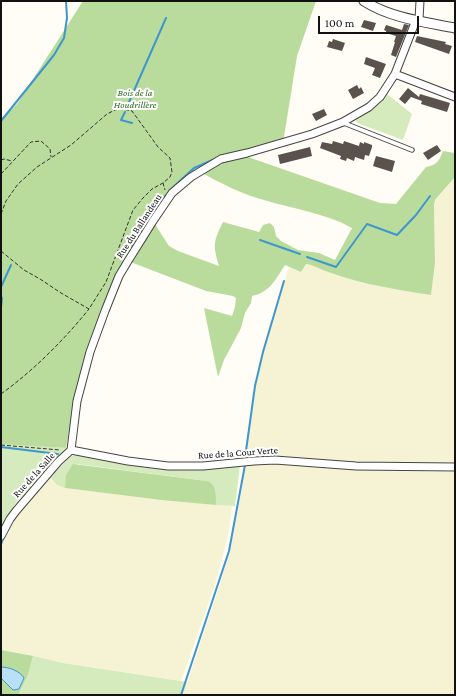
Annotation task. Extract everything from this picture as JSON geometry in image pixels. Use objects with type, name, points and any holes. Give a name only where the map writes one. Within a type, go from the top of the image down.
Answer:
[{"type":"street","points":[[364,1],[382,10],[417,20],[455,28]]},
{"type":"street","name":"Rue du Ballandeau","points":[[71,450],[77,401],[90,352],[105,311],[119,276],[170,196],[191,177],[221,159],[303,137],[343,122],[364,111],[375,102],[389,85],[395,74],[417,20],[420,1]]},
{"type":"street","points":[[395,74],[455,97]]},
{"type":"street","name":"Rue de la Cour Verte","points":[[71,450],[128,461],[168,466],[203,466],[276,460],[356,466],[455,467]]},
{"type":"street","name":"Rue de la Salle","points":[[1,536],[16,511],[58,462],[71,450]]},
{"type":"lane","points":[[343,122],[412,150]]},
{"type":"path","points":[[1,214],[6,201],[18,184],[51,157],[70,145],[107,114],[119,108],[132,111],[158,147],[170,158],[172,168],[170,177],[152,189],[133,210],[106,282],[89,309],[73,329],[46,357],[1,394]]},
{"type":"path","points":[[1,174],[31,142],[41,142],[50,149],[51,157]]},
{"type":"path","points":[[1,160],[4,158],[13,161]]},
{"type":"path","points":[[163,182],[165,190],[170,196]]},
{"type":"path","points":[[1,251],[24,270],[61,294],[89,309]]},
{"type":"path","points":[[1,445],[71,450]]},
{"type":"shaded area","points":[[455,177],[455,465],[361,464],[245,455],[255,387],[263,352],[289,267],[301,272],[306,264],[351,279],[398,290],[431,295],[435,263],[434,205],[435,201]]},
{"type":"shaded area","points":[[245,462],[356,470],[455,472],[455,695],[183,695],[222,578],[242,489]]},
{"type":"shaded area","points":[[50,477],[57,485],[65,488],[161,500],[232,506],[229,532],[215,585],[181,681],[63,663],[1,650],[1,544],[15,516]]},
{"type":"green space","name":"Bois de la Houdrillère","points":[[83,1],[316,1],[297,56],[283,143],[247,153],[248,157],[380,203],[396,204],[426,167],[437,162],[443,151],[455,153],[455,177],[435,200],[434,205],[435,263],[431,295],[355,280],[311,265],[306,264],[301,272],[285,265],[268,289],[252,296],[251,303],[245,313],[241,328],[224,360],[218,377],[204,308],[232,316],[236,298],[233,296],[206,291],[128,261],[76,393],[66,448],[1,444],[1,119],[17,104]],"holes":[[[200,172],[231,188],[256,198],[320,215],[352,228],[335,260],[319,253],[298,250],[281,241],[276,236],[274,227],[270,223],[263,225],[259,232],[223,222],[217,234],[215,244],[219,266],[178,251],[169,246],[153,221],[183,183]]]},
{"type":"green space","points":[[387,94],[412,114],[403,140],[357,123],[356,120],[373,109]]},
{"type":"green space","points":[[1,443],[66,448],[15,504],[1,530]]},
{"type":"green space","points":[[77,455],[163,469],[240,465],[235,506],[216,505],[215,490],[207,481],[77,464],[65,488],[57,485],[50,477],[71,456]]},
{"type":"green space","points":[[73,464],[207,481],[213,485],[216,494],[216,505],[65,488],[66,475]]},
{"type":"green space","points":[[1,650],[33,656],[28,675],[18,695],[1,695]]},
{"type":"green space","points":[[33,656],[63,663],[187,682],[183,695],[18,695],[28,675]]},
{"type":"water","points":[[1,667],[20,673],[24,678],[19,689],[13,690],[1,678]]},
{"type":"building","points":[[364,20],[376,23],[373,31],[361,27]]},
{"type":"building","points":[[404,24],[409,25],[396,57],[391,55],[396,36],[386,33],[384,30],[386,25],[402,30]]},
{"type":"building","points":[[417,36],[446,42],[445,44],[452,46],[449,54],[415,42]]},
{"type":"building","points":[[333,39],[345,43],[342,51],[327,47],[329,41],[332,42]]},
{"type":"building","points":[[366,57],[386,64],[380,78],[372,75],[375,68],[364,64]]},
{"type":"building","points":[[357,85],[359,89],[361,87],[364,93],[353,99],[348,90]]},
{"type":"building","points":[[408,88],[419,97],[420,94],[450,103],[447,112],[421,104],[422,101],[411,97],[405,104],[399,99]]},
{"type":"building","points":[[324,109],[327,115],[316,121],[312,114]]},
{"type":"building","points":[[333,141],[343,144],[344,141],[359,146],[360,142],[364,144],[364,142],[372,145],[372,147],[369,156],[365,155],[364,160],[355,157],[354,161],[347,158],[346,161],[340,159],[341,156],[320,148],[322,142],[332,144]]},
{"type":"building","points":[[437,145],[441,151],[428,160],[423,153]]},
{"type":"building","points":[[310,147],[312,156],[280,164],[278,155]]},
{"type":"building","points":[[376,156],[395,161],[392,172],[373,166]]},
{"type":"waterway","points":[[1,121],[54,55],[64,38],[67,18],[66,1]]},
{"type":"waterway","points":[[129,102],[166,18]]},
{"type":"waterway","points":[[125,112],[121,120],[132,123]]},
{"type":"waterway","points":[[169,191],[194,168],[217,158]]},
{"type":"waterway","points":[[132,248],[154,211],[166,195]]},
{"type":"waterway","points":[[307,257],[336,267],[367,224],[397,235],[416,215],[430,196]]},
{"type":"waterway","points":[[260,240],[300,254]]},
{"type":"waterway","points":[[1,287],[11,265]]},
{"type":"waterway","points":[[245,458],[255,386],[263,352],[284,281]]},
{"type":"waterway","points":[[1,297],[1,308]]},
{"type":"waterway","points":[[1,447],[58,454]]},
{"type":"waterway","points":[[181,695],[229,551],[245,465]]},
{"type":"waterway","points":[[1,544],[4,537]]}]
